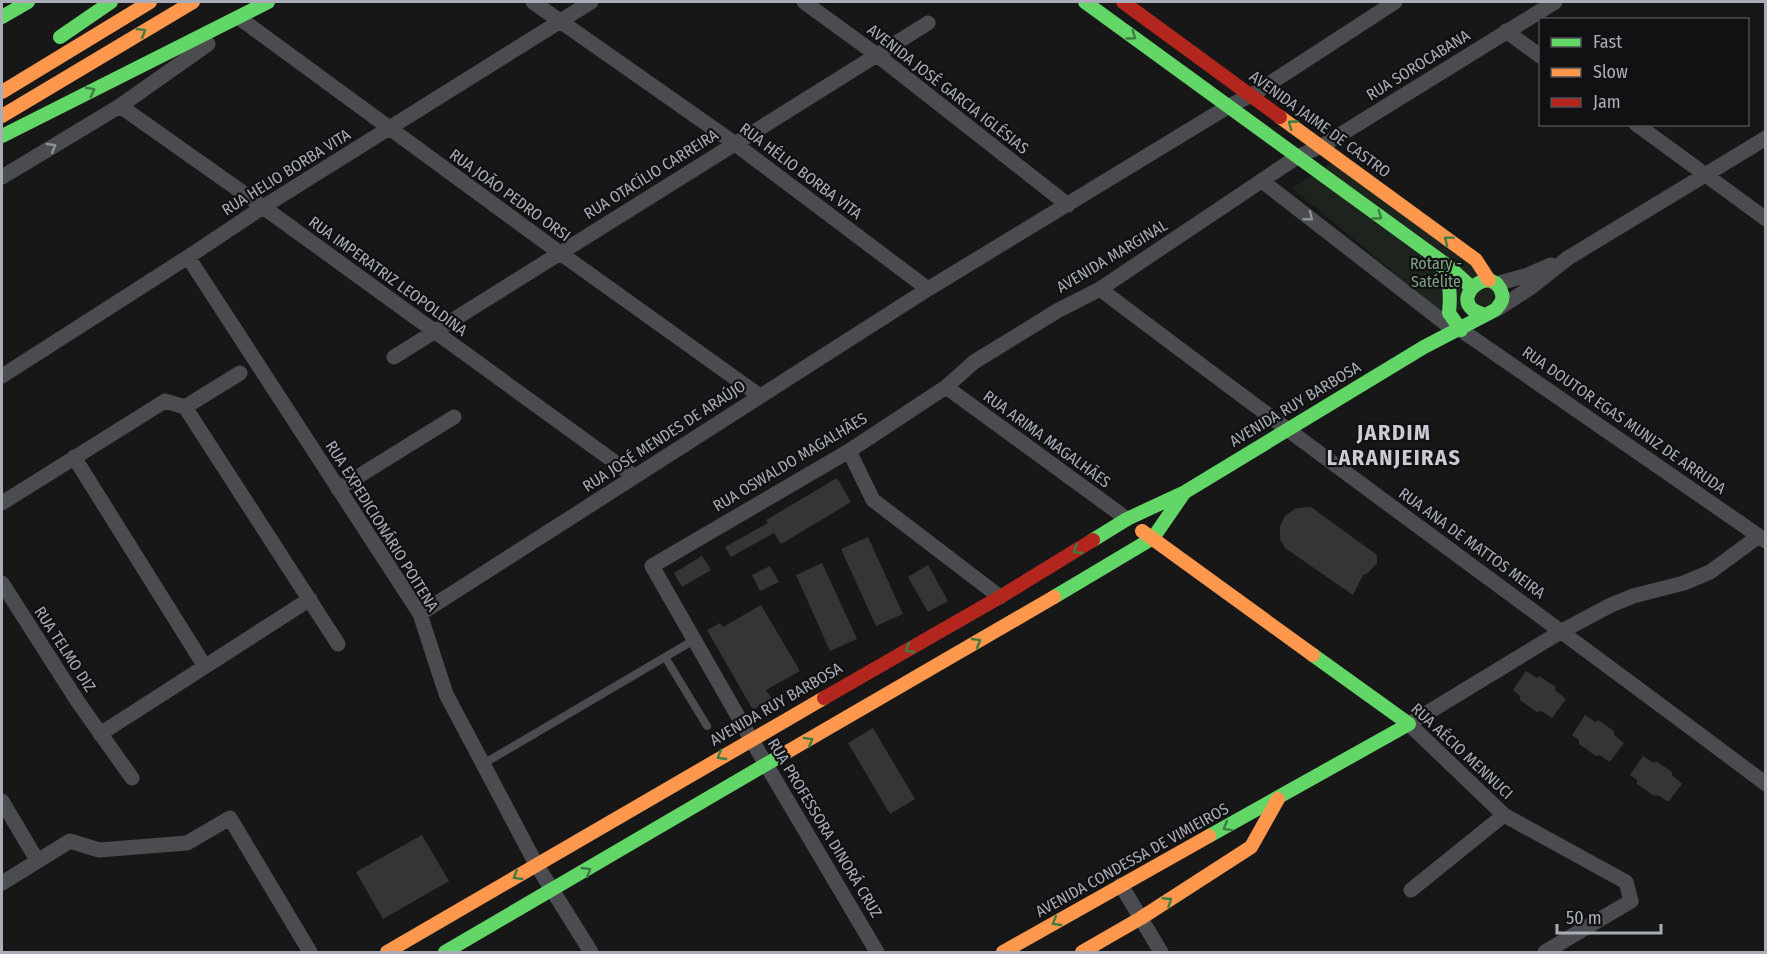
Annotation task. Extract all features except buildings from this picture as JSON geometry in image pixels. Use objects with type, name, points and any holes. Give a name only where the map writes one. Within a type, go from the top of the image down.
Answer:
[{"type":"main road","points":[[2,17],[28,2]]},
{"type":"main road","points":[[47,46],[111,2]]},
{"type":"main road","points":[[2,92],[150,2]]},
{"type":"main road","points":[[2,116],[193,2]]},
{"type":"main road","points":[[2,136],[269,2]]},
{"type":"main road","points":[[1085,2],[1448,266],[1469,291],[1470,307],[1479,314],[1485,315]]},
{"type":"main road","name":"AVENIDA JAIME DE CASTRO","points":[[1123,2],[1476,260],[1493,282]]},
{"type":"main road","points":[[2,77],[20,65]]},
{"type":"main road","points":[[1201,86],[1215,68]]},
{"type":"main road","points":[[1439,261],[1445,270],[1451,291],[1447,318],[1461,330]]},
{"type":"main road","name":"AVENIDA RUY BARBOSA","points":[[1424,347],[1440,332],[1458,301],[1479,281],[1493,282]]},
{"type":"main road","points":[[1493,282],[1502,291],[1503,300],[1499,308]]},
{"type":"main road","name":"AVENIDA RUY BARBOSA","points":[[387,952],[751,739],[1000,597],[1126,519],[1185,492],[1424,347],[1461,330],[1499,308]]},
{"type":"main road","name":"AVENIDA RUY BARBOSA","points":[[445,952],[767,766],[1153,538],[1185,492]]},
{"type":"main road","name":"RUA AÉCIO MENNUCI","points":[[1126,519],[1409,724]]},
{"type":"main road","name":"AVENIDA CONDESSA DE VIMIEIROS","points":[[1003,952],[1409,724]]},
{"type":"main road","points":[[1082,952],[1141,918],[1251,847],[1278,799]]},
{"type":"street","points":[[2,177],[120,106],[269,2]]},
{"type":"street","name":"RUA HÉLIO BORBA VITA","points":[[533,2],[734,143],[928,289]]},
{"type":"street","name":"RUA HELIO BORBA VITA","points":[[2,376],[263,207],[591,2]]},
{"type":"street","name":"AVENIDA JOSÉ GARCIA IGLÉSIAS","points":[[804,2],[877,55],[1068,206]]},
{"type":"street","points":[[1068,206],[1228,106],[1252,95],[1395,2]]},
{"type":"street","name":"RUA SOROCABANA","points":[[1297,157],[1322,146],[1555,2]]},
{"type":"street","name":"RUA JOÃO PEDRO ORSI","points":[[242,20],[389,129],[760,396]]},
{"type":"street","name":"RUA OTACÍLIO CARREIRA","points":[[394,357],[928,23]]},
{"type":"street","points":[[1506,32],[1539,55]]},
{"type":"street","name":"RUA IMPERATRIZ LEOPOLDINA","points":[[120,106],[634,476]]},
{"type":"street","points":[[1639,126],[1766,219]]},
{"type":"street","name":"AVENIDA RUY BARBOSA","points":[[1499,308],[1530,288],[1568,258],[1766,138]]},
{"type":"street","name":"AVENIDA MARGINAL","points":[[946,387],[974,362],[1057,310],[1100,289],[1297,157]]},
{"type":"street","points":[[1262,181],[1447,318]]},
{"type":"street","name":"RUA JOSÉ MENDES DE ARAÚJO","points":[[420,614],[928,289],[1068,206]]},
{"type":"street","name":"RUA EXPEDICIONÁRIO POITENA","points":[[188,257],[420,614],[446,694],[536,864],[591,952]]},
{"type":"street","name":"AVENIDA RUY BARBOSA","points":[[1493,282],[1528,275],[1568,258]]},
{"type":"street","name":"RUA ANA DE MATTOS MEIRA","points":[[1100,289],[1286,430],[1562,631],[1766,784]]},
{"type":"street","name":"RUA DOUTOR EGAS MUNIZ DE ARRUDA","points":[[1461,330],[1762,538]]},
{"type":"street","points":[[185,407],[240,373]]},
{"type":"street","name":"RUA OSWALDO MAGALHÃES","points":[[652,566],[849,451],[946,387]]},
{"type":"street","name":"RUA ARIMA MAGALHÃES","points":[[946,387],[1126,519]]},
{"type":"street","points":[[2,503],[165,400],[185,407],[338,644]]},
{"type":"street","points":[[338,489],[454,417]]},
{"type":"street","points":[[849,451],[873,500],[1000,597]]},
{"type":"street","points":[[74,458],[204,665]]},
{"type":"street","name":"AVENIDA CONDESSA DE VIMIEIROS","points":[[1409,724],[1562,631],[1626,599],[1710,572],[1762,538]]},
{"type":"street","name":"RUA PROFESSORA DINORÁ CRUZ","points":[[652,566],[877,952]]},
{"type":"street","name":"RUA TELMO DIZ","points":[[2,583],[7,602],[132,778]]},
{"type":"street","points":[[100,734],[204,665],[310,599]]},
{"type":"street","name":"RUA AÉCIO MENNUCI","points":[[1409,724],[1504,815],[1626,882],[1631,901],[1545,952]]},
{"type":"street","points":[[2,801],[37,860]]},
{"type":"street","points":[[1411,890],[1504,815]]},
{"type":"street","points":[[2,882],[70,841],[99,850],[187,843],[230,818],[310,952]]},
{"type":"street","points":[[1121,885],[1161,952]]},
{"type":"lane","points":[[483,764],[694,640]]},
{"type":"lane","points":[[665,657],[707,726]]},
{"type":"green space","name":"Rotary - Satélite","points":[[1335,161],[1470,264],[1495,292],[1491,304],[1444,314],[1292,188]]},
{"type":"traffic: fast","points":[[2,17],[28,2]]},
{"type":"traffic: fast","points":[[60,37],[111,2]]},
{"type":"traffic: fast","points":[[2,136],[268,2]]},
{"type":"traffic: fast","points":[[1085,2],[1448,266],[1471,287]]},
{"type":"traffic: fast","points":[[1439,262],[1449,286],[1449,313],[1461,330]]},
{"type":"traffic: fast","points":[[1093,540],[1127,519],[1185,492],[1424,347],[1495,310],[1501,303],[1502,294],[1498,285],[1491,281],[1477,284],[1468,296],[1472,309],[1485,315]]},
{"type":"traffic: fast","points":[[1054,597],[1153,538],[1184,493]]},
{"type":"traffic: fast","points":[[1209,836],[1409,724],[1313,655]]},
{"type":"traffic: fast","points":[[445,952],[787,752]]},
{"type":"traffic: slow","points":[[2,92],[150,2]]},
{"type":"traffic: slow","points":[[2,116],[193,2]]},
{"type":"traffic: slow","points":[[1280,117],[1476,260],[1489,280]]},
{"type":"traffic: slow","points":[[1142,531],[1313,655]]},
{"type":"traffic: slow","points":[[787,752],[1054,597]]},
{"type":"traffic: slow","points":[[387,952],[824,698]]},
{"type":"traffic: slow","points":[[1082,952],[1141,918],[1251,847],[1278,799]]},
{"type":"traffic: slow","points":[[1003,952],[1209,836]]},
{"type":"traffic: jam","points":[[1123,2],[1280,117]]},
{"type":"traffic: jam","points":[[824,698],[1000,597],[1093,540]]},
{"type":"district","name":"JARDIM LARANJEIRAS","points":[[1394,444]]}]
